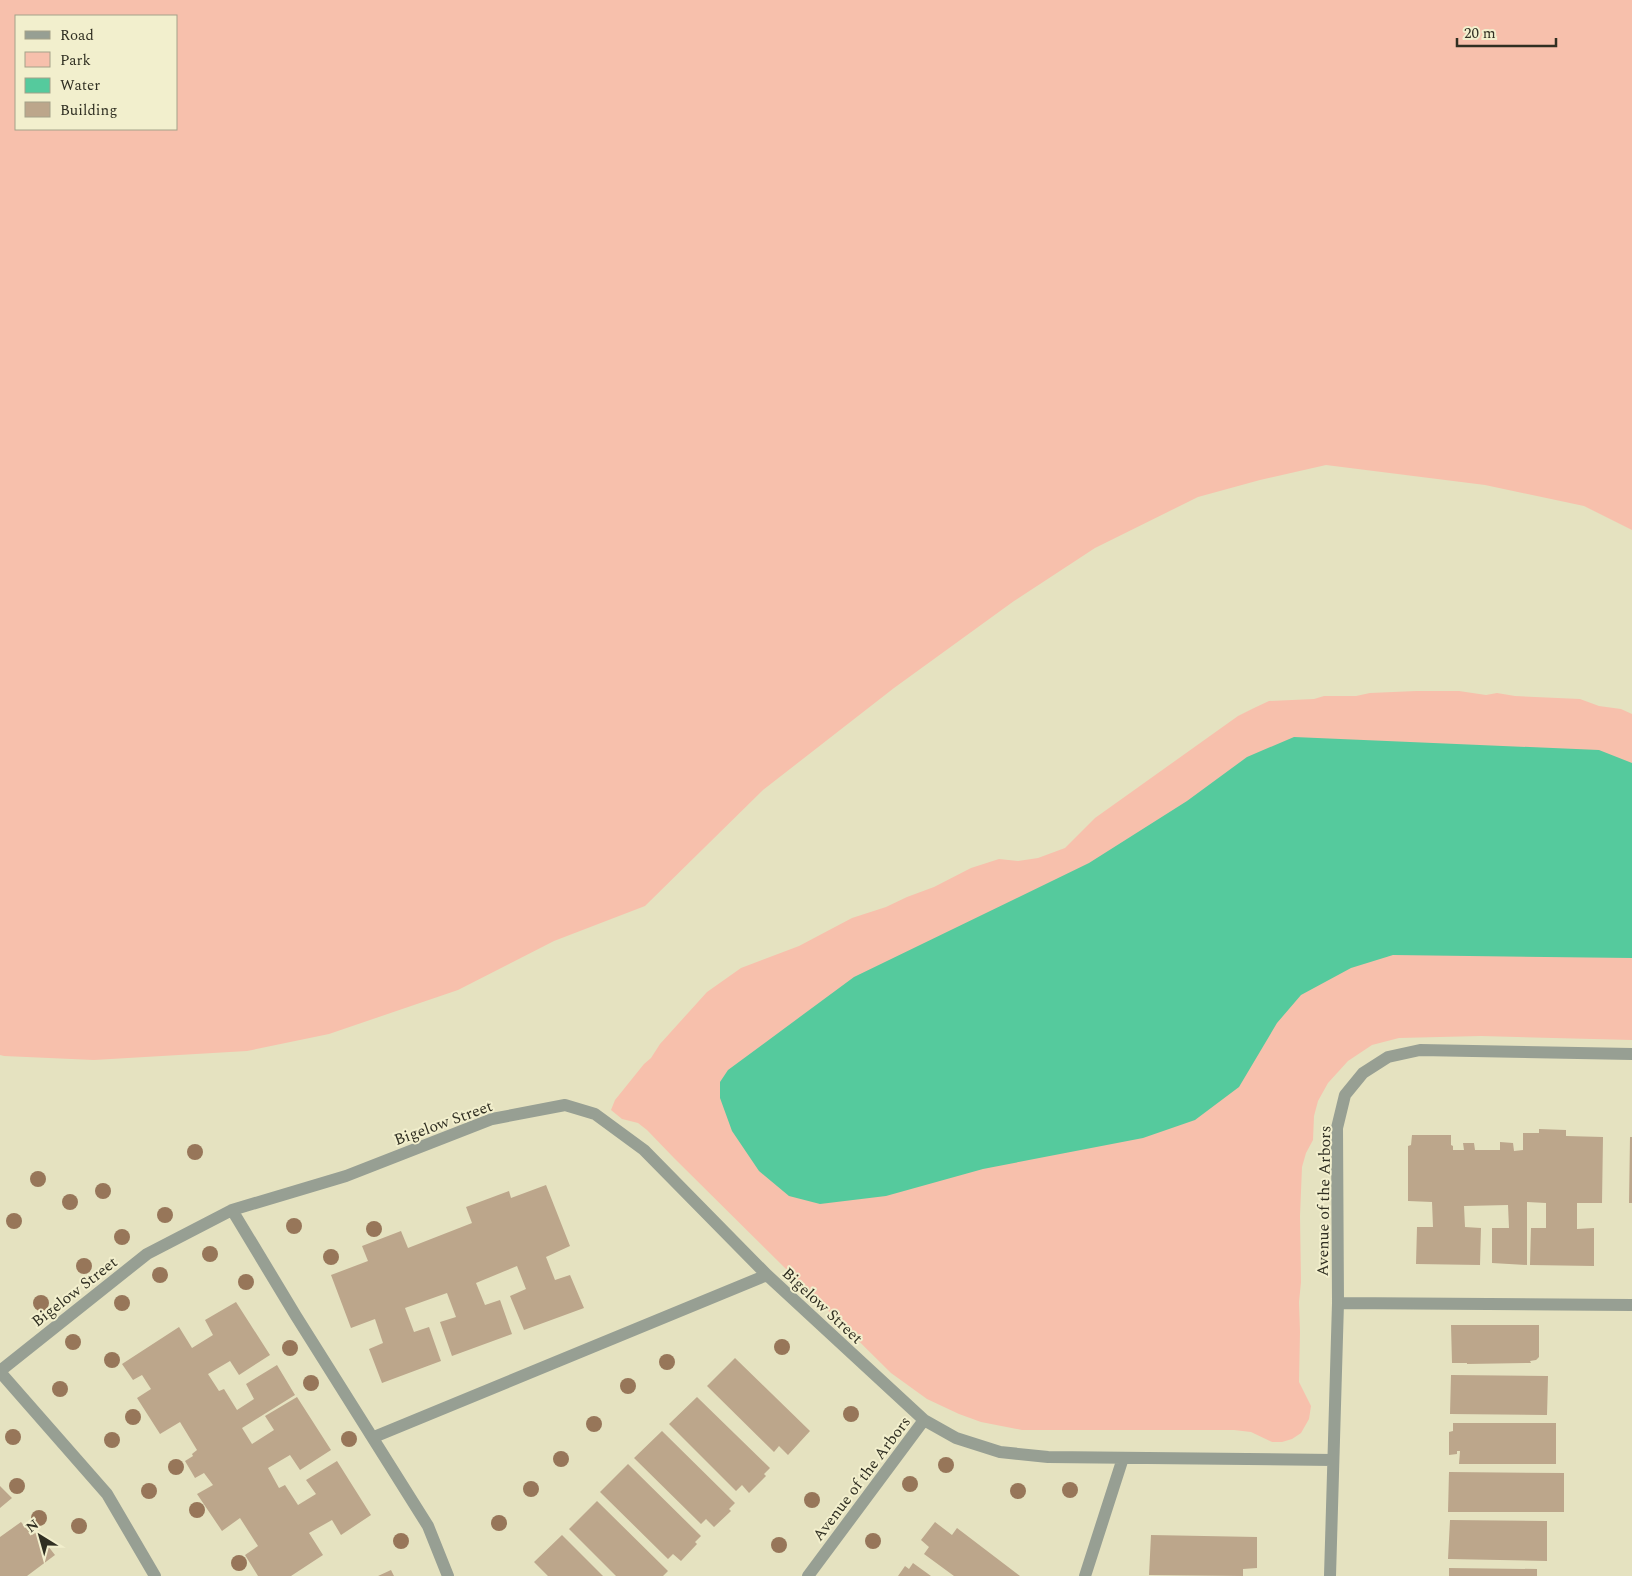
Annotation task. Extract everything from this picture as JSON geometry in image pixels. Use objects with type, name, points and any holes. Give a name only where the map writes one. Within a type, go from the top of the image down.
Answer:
[{"type":"street","name":"Avenue of the Arbors","points":[[1330,1576],[1338,1303],[1337,1128],[1345,1095],[1363,1073],[1388,1057],[1420,1050],[1632,1054]]},
{"type":"street","name":"Bigelow Street","points":[[0,1372],[147,1254],[232,1210],[346,1176],[492,1119],[565,1105],[596,1114],[644,1150],[768,1275],[924,1420]]},
{"type":"street","points":[[232,1210],[428,1526],[448,1576]]},
{"type":"street","points":[[374,1437],[768,1275]]},
{"type":"street","points":[[1338,1303],[1632,1304]]},
{"type":"street","points":[[0,1372],[107,1494],[155,1576]]},
{"type":"street","name":"Avenue of the Arbors","points":[[808,1576],[924,1420],[956,1438],[1000,1452],[1048,1457],[1333,1460]]},
{"type":"street","points":[[1085,1576],[1123,1458]]},
{"type":"green space","points":[[0,0],[1632,0],[1632,530],[1584,506],[1485,485],[1326,465],[1198,497],[1095,548],[1014,601],[894,688],[763,790],[645,906],[554,941],[458,990],[329,1034],[247,1051],[94,1060],[0,1055]]},
{"type":"green space","points":[[1416,691],[1459,691],[1486,695],[1497,693],[1515,696],[1580,699],[1599,706],[1621,709],[1632,714],[1632,1040],[1481,1036],[1399,1038],[1372,1045],[1348,1061],[1328,1083],[1318,1101],[1314,1116],[1313,1140],[1306,1153],[1302,1167],[1299,1382],[1311,1406],[1309,1419],[1301,1433],[1292,1439],[1272,1442],[1251,1432],[1234,1430],[1022,1430],[981,1422],[927,1399],[891,1373],[647,1130],[638,1123],[622,1119],[611,1110],[615,1100],[651,1058],[660,1044],[707,992],[741,968],[799,946],[852,918],[886,907],[934,887],[971,868],[999,859],[1018,861],[1038,858],[1065,848],[1095,818],[1238,716],[1269,701]]},
{"type":"water","points":[[1294,737],[1599,750],[1632,763],[1632,958],[1393,955],[1351,968],[1301,995],[1277,1023],[1239,1087],[1195,1120],[1143,1138],[983,1169],[886,1196],[820,1204],[789,1196],[759,1171],[732,1131],[720,1098],[720,1082],[728,1070],[854,977],[1089,863],[1187,801],[1247,757]]},
{"type":"building","points":[[1539,1129],[1566,1130],[1566,1136],[1603,1137],[1602,1203],[1577,1203],[1577,1229],[1594,1228],[1594,1266],[1530,1265],[1531,1228],[1546,1228],[1546,1203],[1527,1202],[1527,1265],[1492,1263],[1492,1228],[1509,1228],[1508,1205],[1464,1206],[1465,1227],[1481,1228],[1480,1265],[1416,1264],[1417,1227],[1433,1227],[1432,1202],[1408,1201],[1408,1146],[1411,1145],[1412,1135],[1451,1135],[1453,1150],[1464,1150],[1463,1143],[1474,1143],[1475,1150],[1500,1150],[1500,1142],[1513,1143],[1514,1151],[1523,1150],[1523,1133],[1539,1133]]},
{"type":"building","points":[[1630,1137],[1632,1137],[1632,1203],[1629,1203]]},
{"type":"building","points":[[546,1185],[570,1246],[546,1257],[555,1280],[570,1275],[584,1308],[524,1330],[510,1296],[526,1289],[517,1266],[476,1283],[485,1305],[500,1300],[512,1334],[452,1356],[440,1322],[456,1317],[447,1293],[405,1308],[414,1332],[429,1327],[441,1361],[382,1383],[369,1349],[383,1343],[375,1319],[351,1328],[331,1275],[368,1261],[362,1246],[401,1231],[408,1248],[472,1223],[466,1207],[509,1191],[511,1198]]},
{"type":"building","points":[[236,1302],[270,1355],[239,1375],[230,1361],[208,1374],[219,1391],[224,1389],[237,1410],[254,1399],[246,1384],[277,1365],[295,1395],[242,1428],[252,1444],[274,1430],[265,1416],[297,1397],[331,1450],[300,1470],[290,1455],[268,1468],[279,1488],[285,1485],[298,1505],[316,1494],[306,1480],[337,1461],[371,1515],[341,1535],[332,1520],[309,1533],[323,1555],[291,1576],[258,1576],[245,1555],[258,1546],[240,1518],[222,1531],[197,1494],[213,1485],[204,1473],[195,1478],[185,1461],[193,1456],[192,1454],[197,1450],[180,1422],[160,1434],[137,1398],[151,1389],[142,1375],[133,1380],[122,1364],[179,1327],[192,1348],[213,1335],[205,1320]]},
{"type":"building","points":[[1451,1325],[1539,1325],[1539,1357],[1536,1360],[1530,1361],[1531,1363],[1452,1363]]},
{"type":"building","points":[[735,1358],[810,1431],[788,1455],[779,1446],[774,1452],[707,1386]]},
{"type":"building","points":[[1451,1375],[1548,1376],[1547,1415],[1450,1414]]},
{"type":"building","points":[[697,1397],[770,1468],[764,1474],[766,1476],[749,1493],[742,1485],[736,1491],[669,1424]]},
{"type":"building","points":[[1453,1423],[1556,1423],[1556,1464],[1459,1464],[1460,1451],[1457,1451],[1457,1454],[1449,1455],[1449,1432],[1453,1431]]},
{"type":"building","points":[[662,1431],[735,1503],[729,1509],[731,1511],[714,1527],[706,1519],[701,1524],[634,1458]]},
{"type":"building","points":[[628,1464],[701,1536],[695,1542],[697,1544],[681,1561],[673,1554],[668,1559],[600,1492]]},
{"type":"building","points":[[1449,1472],[1564,1473],[1564,1512],[1448,1512]]},
{"type":"building","points":[[0,1486],[12,1498],[0,1508]]},
{"type":"building","points":[[597,1501],[668,1571],[663,1576],[616,1576],[569,1529]]},
{"type":"building","points":[[1450,1520],[1547,1521],[1547,1561],[1448,1559]]},
{"type":"building","points":[[21,1522],[32,1535],[37,1532],[55,1555],[27,1576],[0,1576],[0,1537]]},
{"type":"building","points":[[935,1522],[952,1535],[957,1528],[1020,1576],[954,1576],[924,1554],[929,1547],[921,1540]]},
{"type":"building","points":[[562,1535],[603,1576],[548,1576],[534,1562]]},
{"type":"building","points":[[1151,1535],[1257,1537],[1257,1568],[1243,1569],[1243,1576],[1149,1575]]},
{"type":"building","points":[[913,1563],[931,1576],[898,1576],[905,1566],[909,1569]]},
{"type":"building","points":[[1449,1568],[1537,1569],[1537,1576],[1449,1576]]},
{"type":"building","points":[[391,1570],[394,1576],[378,1576]]}]
